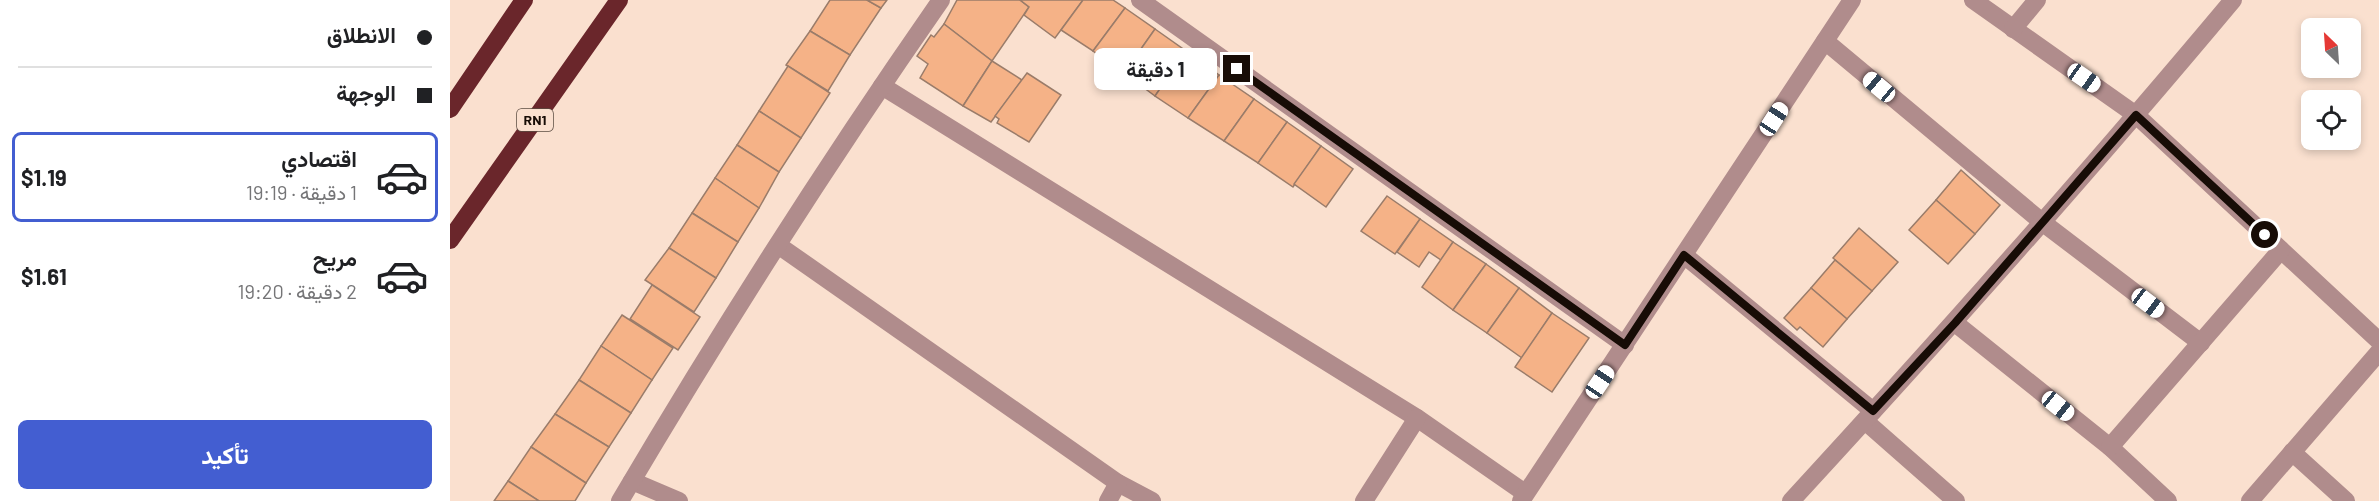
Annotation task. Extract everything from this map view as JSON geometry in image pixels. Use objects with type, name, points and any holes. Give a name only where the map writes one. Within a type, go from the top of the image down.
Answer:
[{"type":"highway","points":[[450,109],[524,0]]},
{"type":"highway","name":"RN1","points":[[450,240],[619,0]]},
{"type":"street","points":[[620,501],[778,245],[941,0]]},
{"type":"street","points":[[1140,0],[1625,345]]},
{"type":"street","points":[[882,86],[1417,418],[1523,497],[1852,0]]},
{"type":"street","points":[[1973,0],[2136,115],[2379,341]]},
{"type":"street","points":[[2013,29],[2037,0]]},
{"type":"street","points":[[1791,501],[1955,323],[2233,0]]},
{"type":"street","points":[[1825,41],[2042,222],[2201,343]]},
{"type":"street","points":[[778,245],[1118,483],[1152,501]]},
{"type":"street","points":[[2110,447],[2282,250]]},
{"type":"street","points":[[1684,255],[1869,416],[1956,501]]},
{"type":"street","points":[[1955,323],[2110,447],[2168,501]]},
{"type":"street","points":[[2250,501],[2379,352]]},
{"type":"street","points":[[1364,501],[1417,418]]},
{"type":"street","points":[[2292,452],[2346,501]]},
{"type":"street","points":[[632,481],[679,501]]},
{"type":"street","points":[[1108,501],[1118,483]]},
{"type":"building","points":[[830,0],[867,0],[881,8],[850,55],[810,31]]},
{"type":"building","points":[[867,0],[887,0],[881,8]]},
{"type":"building","points":[[957,0],[1020,0],[1029,7],[992,61],[944,24]]},
{"type":"building","points":[[1020,0],[1083,0],[1055,38],[1024,15],[1029,7]]},
{"type":"building","points":[[1083,0],[1113,0],[1125,8],[1093,51],[1061,30]]},
{"type":"building","points":[[1125,8],[1155,29],[1124,73],[1093,51]]},
{"type":"building","points":[[944,24],[992,61],[963,106],[920,78],[928,64],[917,56],[931,35],[934,37]]},
{"type":"building","points":[[1155,29],[1186,51],[1155,96],[1124,73]]},
{"type":"building","points":[[810,31],[850,55],[828,91],[786,65]]},
{"type":"building","points":[[1186,51],[1219,75],[1188,118],[1155,96]]},
{"type":"building","points":[[992,61],[1022,80],[991,122],[963,106]]},
{"type":"building","points":[[788,66],[830,93],[801,138],[759,111]]},
{"type":"building","points":[[1027,73],[1061,95],[1029,142],[997,123],[999,119],[995,116]]},
{"type":"building","points":[[1219,75],[1254,99],[1224,141],[1188,118]]},
{"type":"building","points":[[1254,99],[1287,122],[1258,163],[1224,141]]},
{"type":"building","points":[[759,111],[801,138],[779,172],[737,145]]},
{"type":"building","points":[[1287,122],[1321,146],[1293,187],[1258,163]]},
{"type":"building","points":[[737,145],[779,172],[759,208],[715,178]]},
{"type":"building","points":[[1321,146],[1353,169],[1326,207],[1294,184]]},
{"type":"building","points":[[1961,170],[2000,205],[1975,234],[1936,200]]},
{"type":"building","points":[[715,178],[759,208],[738,242],[692,213]]},
{"type":"building","points":[[1387,196],[1420,219],[1395,254],[1361,231]]},
{"type":"building","points":[[1936,200],[1975,234],[1948,264],[1909,230]]},
{"type":"building","points":[[692,213],[738,242],[716,278],[669,248]]},
{"type":"building","points":[[1420,219],[1453,242],[1441,260],[1429,252],[1419,267],[1397,252]]},
{"type":"building","points":[[1859,228],[1898,262],[1872,291],[1833,258]]},
{"type":"building","points":[[1453,242],[1486,264],[1453,310],[1422,287]]},
{"type":"building","points":[[669,248],[716,278],[694,312],[645,280]]},
{"type":"building","points":[[1835,260],[1872,291],[1847,319],[1811,288]]},
{"type":"building","points":[[1486,264],[1519,288],[1487,333],[1453,310]]},
{"type":"building","points":[[652,285],[700,317],[678,350],[630,319]]},
{"type":"building","points":[[1519,288],[1552,313],[1522,358],[1487,333]]},
{"type":"building","points":[[1811,288],[1847,319],[1823,347],[1800,327],[1797,330],[1784,318]]},
{"type":"building","points":[[1552,313],[1589,338],[1552,392],[1515,367]]},
{"type":"building","points":[[622,315],[673,348],[652,380],[601,346]]},
{"type":"building","points":[[601,346],[652,380],[631,413],[579,380]]},
{"type":"building","points":[[579,380],[631,413],[609,447],[555,414]]},
{"type":"building","points":[[555,414],[609,447],[586,483],[531,447]]},
{"type":"building","points":[[531,447],[586,483],[575,501],[539,501],[508,481]]},
{"type":"building","points":[[508,481],[539,501],[494,501]]},
{"type":"route","points":[[1237,69],[1625,345],[1684,255],[1873,411],[1955,323],[2136,115],[2265,235]]}]
